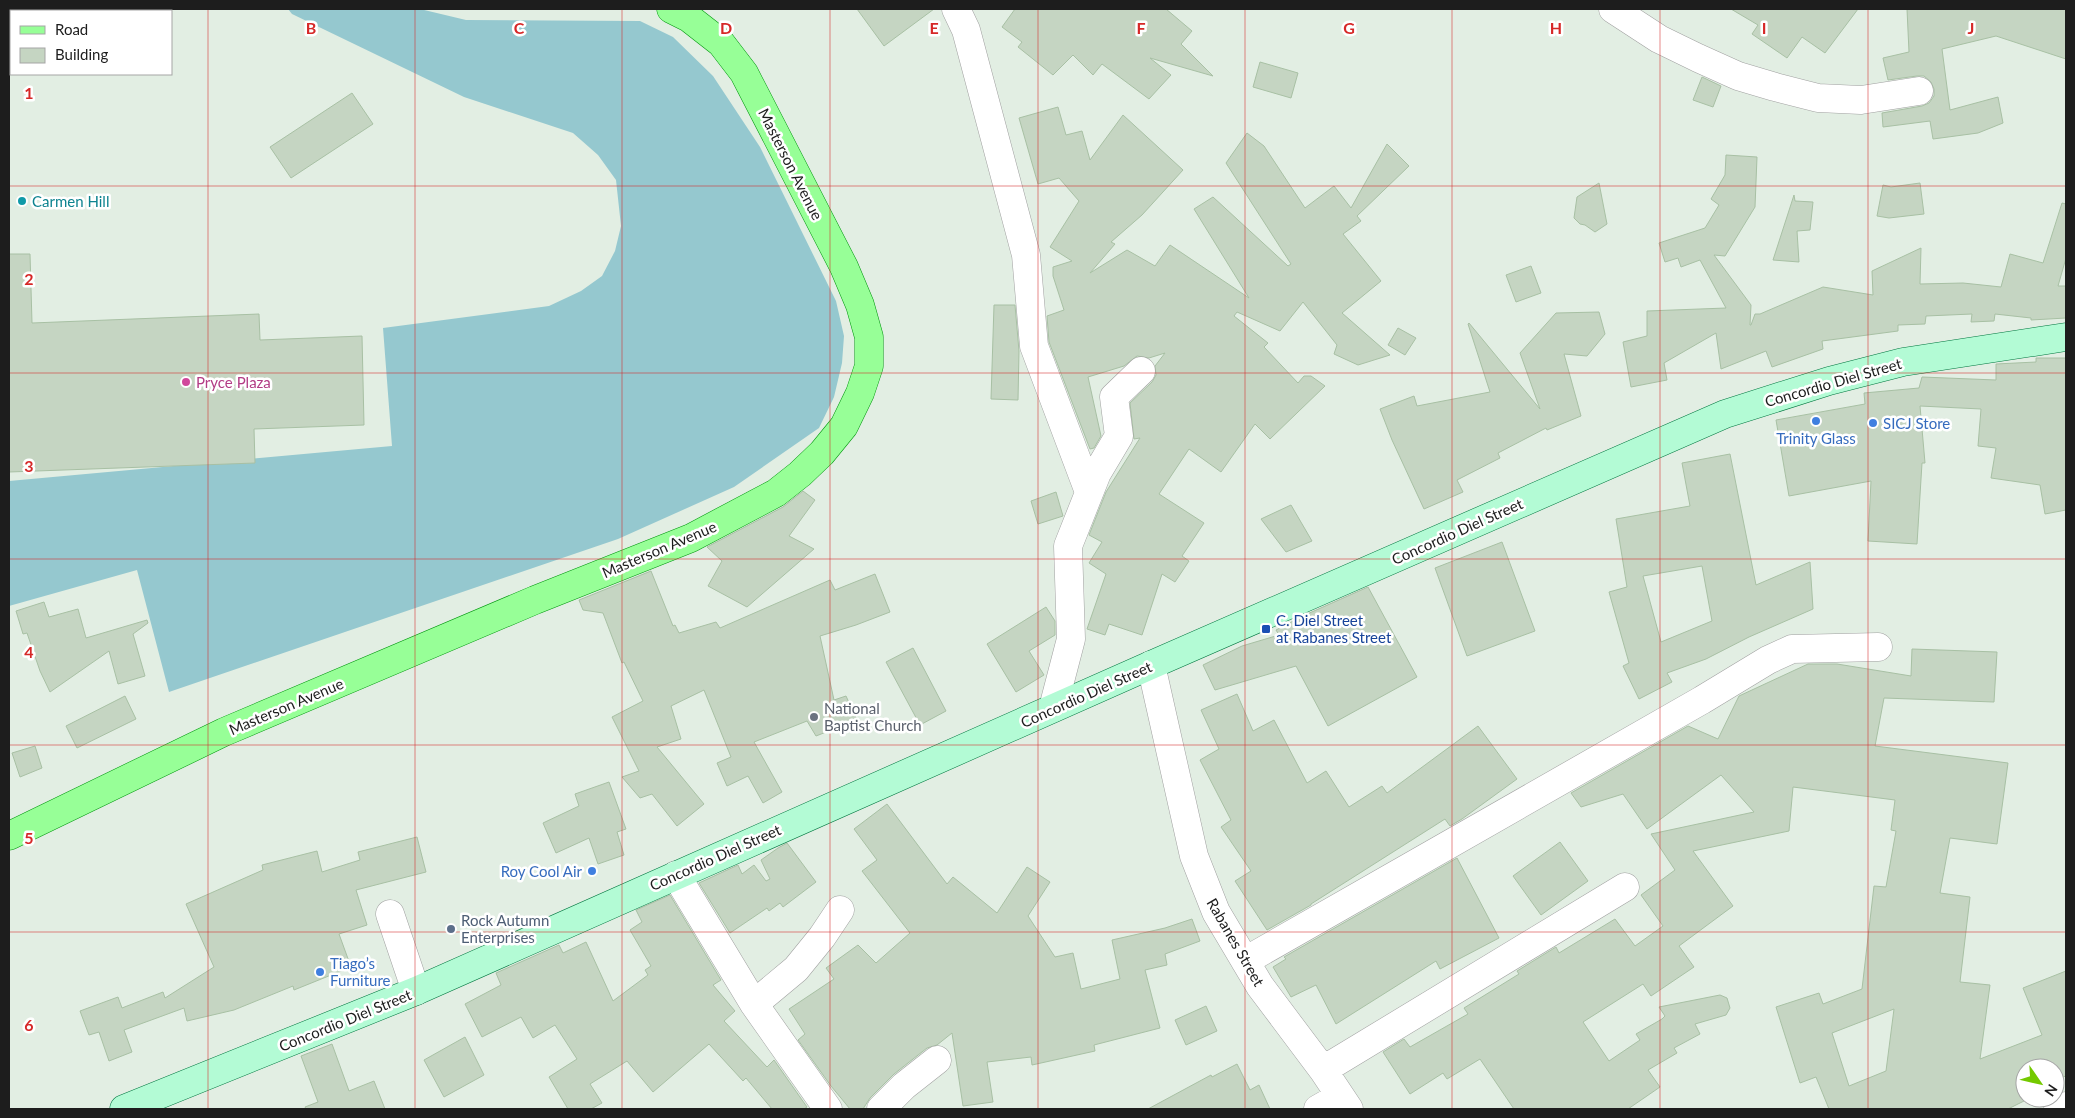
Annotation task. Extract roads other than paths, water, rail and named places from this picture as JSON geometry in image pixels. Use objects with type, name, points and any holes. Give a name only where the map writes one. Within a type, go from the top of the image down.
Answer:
[{"type":"main road","name":"Masterson Avenue","points":[[9,836],[224,732],[535,600],[691,538],[776,493],[822,453],[844,426],[860,393],[869,366],[869,336],[860,305],[844,267],[744,74],[721,43],[689,18],[671,9]]},
{"type":"main road","name":"Concordio Diel Street","points":[[124,1109],[416,992],[1053,708],[1724,414],[1829,381],[1903,362],[2066,337]]},
{"type":"street","points":[[956,9],[966,30],[1026,255],[1034,346],[1089,492]]},
{"type":"street","points":[[1613,9],[1659,39],[1698,58],[1738,76],[1775,87],[1818,98],[1861,100],[1919,92]]},
{"type":"street","points":[[1053,708],[1071,640],[1068,546],[1097,473],[1119,436],[1114,396],[1141,372]]},
{"type":"street","points":[[1246,962],[1711,695],[1768,660],[1792,649],[1878,646]]},
{"type":"street","name":"Rabanes Street","points":[[1151,665],[1194,856],[1216,912],[1260,986],[1323,1070],[1335,1105]]},
{"type":"street","points":[[676,875],[754,1004],[828,1109]]},
{"type":"street","points":[[1323,1070],[1625,886]]},
{"type":"street","points":[[754,1004],[796,969],[822,937],[840,910]]},
{"type":"street","points":[[390,914],[416,992]]},
{"type":"street","points":[[881,1109],[904,1086],[937,1060]]},
{"type":"street","points":[[2058,1109],[2066,1106]]},
{"type":"place","name":"Carmen Hill","points":[[22,201]]},
{"type":"place","name":"Pryce Plaza","points":[[186,382]]},
{"type":"place","name":"Trinity Glass","points":[[1816,421]]},
{"type":"place","name":"SICJ Store","points":[[1873,423]]},
{"type":"place","name":"C. Diel Street at Rabanes Street","points":[[1266,629]]},
{"type":"place","name":"National Baptist Church","points":[[814,717]]},
{"type":"place","name":"Roy Cool Air","points":[[592,871]]},
{"type":"place","name":"Rock Autumn Enterprises","points":[[451,929]]},
{"type":"place","name":"Tiago’s Furniture","points":[[320,972]]}]
